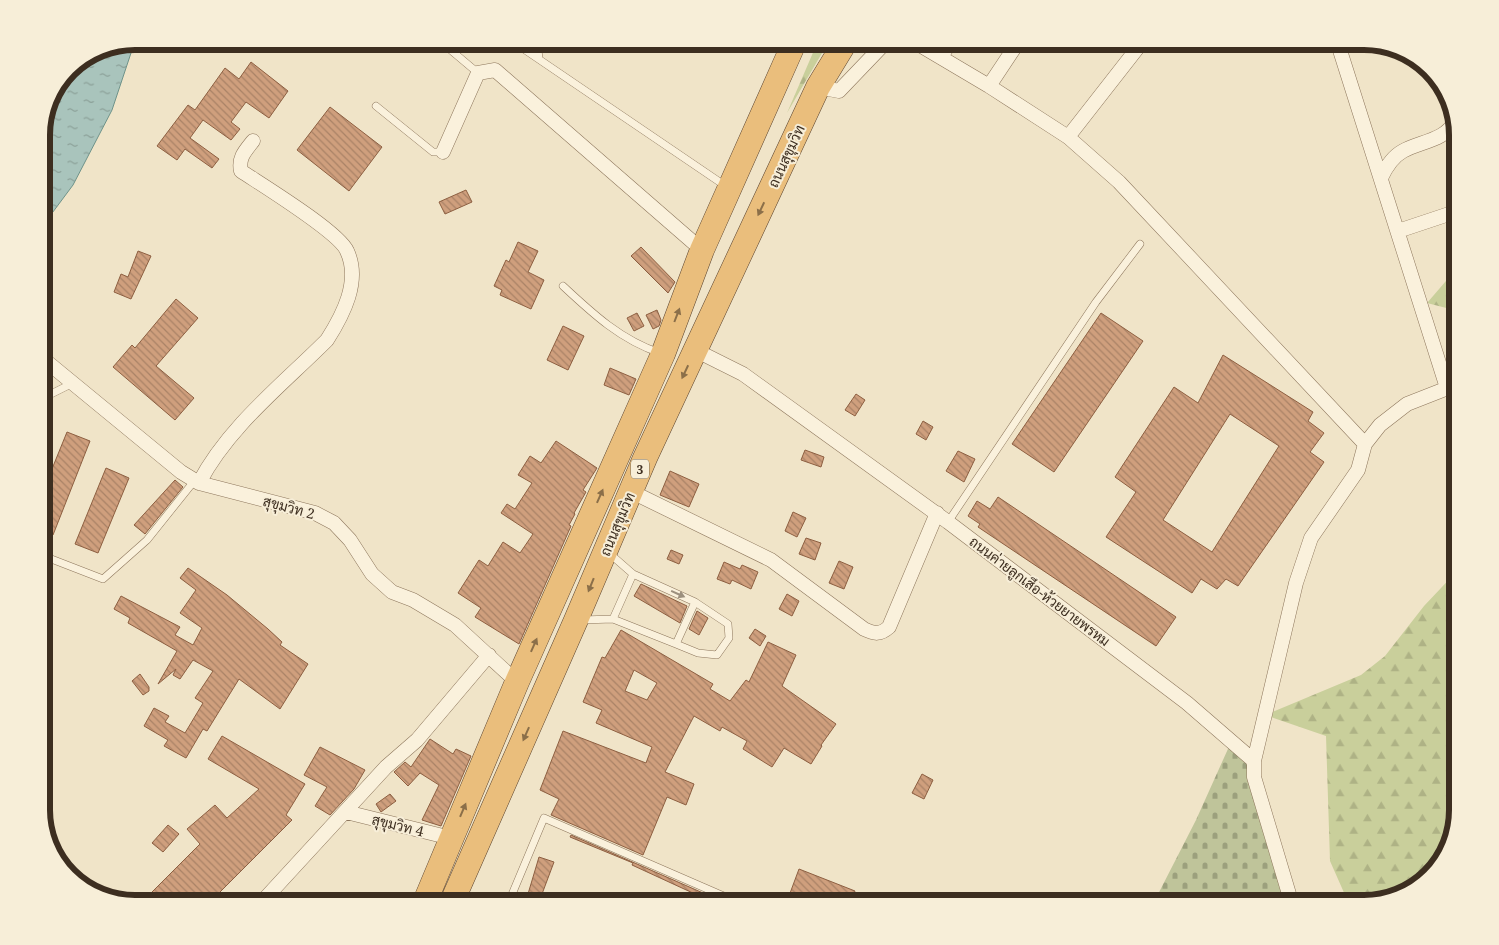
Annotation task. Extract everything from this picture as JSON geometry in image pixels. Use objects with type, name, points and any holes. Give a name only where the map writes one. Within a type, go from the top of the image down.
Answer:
[{"type":"highway","name":"ถนนสุขุมวิท","points":[[428,895],[518,682],[663,354],[702,250],[791,50]]},
{"type":"highway","name":"ถนนสุขุมวิท","points":[[455,895],[576,620],[630,491],[818,87],[841,50]]},
{"type":"street","points":[[818,87],[839,91],[877,50]]},
{"type":"street","points":[[929,50],[1068,137],[1119,182],[1365,444]]},
{"type":"street","points":[[941,57],[945,50]]},
{"type":"street","points":[[989,86],[1013,50]]},
{"type":"street","points":[[1068,137],[1136,50]]},
{"type":"street","points":[[1340,50],[1398,231],[1449,377]]},
{"type":"street","points":[[443,152],[478,73],[495,70],[702,250]]},
{"type":"street","points":[[1381,178],[1392,160],[1403,151],[1436,138],[1449,127]]},
{"type":"street","points":[[197,481],[232,435],[327,340],[339,322],[349,295],[353,272],[347,250],[323,227],[241,171],[239,163],[242,155],[253,141]]},
{"type":"street","points":[[1398,231],[1449,214]]},
{"type":"street","name":"ถนนค่ายลูกเสึอ-ห้วยยายพรหม","points":[[695,350],[743,374],[937,513],[1187,703],[1254,761]]},
{"type":"street","name":"สุขุมวิท 2","points":[[50,364],[181,472],[197,481],[315,513],[334,523],[350,540],[372,574],[392,592],[412,600],[455,625],[518,682]]},
{"type":"street","points":[[1289,895],[1254,777],[1254,761],[1296,583],[1311,538],[1358,470],[1365,444],[1380,425],[1407,404],[1449,387]]},
{"type":"street","points":[[630,491],[771,560],[864,629],[879,634],[889,627],[937,513]]},
{"type":"street","points":[[268,895],[386,767],[417,740],[489,656]]},
{"type":"street","name":"สุขุมวิท 4","points":[[346,812],[451,838]]},
{"type":"lane","points":[[451,50],[478,73]]},
{"type":"lane","points":[[526,50],[729,189]]},
{"type":"lane","points":[[538,50],[539,59]]},
{"type":"lane","points":[[376,106],[433,152],[443,152]]},
{"type":"lane","points":[[948,522],[1091,309],[1140,244]]},
{"type":"lane","points":[[563,286],[606,325],[643,347],[663,354]]},
{"type":"lane","points":[[50,395],[74,383]]},
{"type":"lane","points":[[50,558],[103,579],[147,540],[197,481]]},
{"type":"lane","points":[[576,620],[613,619],[698,653],[717,655],[729,638],[728,624],[696,602],[633,574],[605,550]]},
{"type":"lane","points":[[613,619],[633,574]]},
{"type":"lane","points":[[676,644],[696,602]]},
{"type":"lane","points":[[512,895],[544,818],[721,895]]},
{"type":"green space","points":[[814,50],[824,50],[787,113]]},
{"type":"green space","points":[[1449,277],[1449,309],[1427,303]]},
{"type":"green space","points":[[1449,580],[1449,810],[1443,843],[1432,862],[1407,884],[1397,889],[1376,894],[1345,895],[1330,861],[1326,736],[1265,715],[1361,675],[1385,656],[1424,606]]},
{"type":"green space","points":[[1232,740],[1254,777],[1289,895],[1158,895],[1196,820]]},
{"type":"water","points":[[132,50],[112,110],[73,185],[50,216],[50,129],[56,102],[64,88],[88,64],[102,56]]},
{"type":"building","points":[[251,62],[288,91],[269,118],[246,102],[231,122],[240,129],[231,140],[203,120],[190,138],[219,159],[212,168],[185,149],[177,160],[157,146],[188,105],[195,110],[225,68],[239,79]]},
{"type":"building","points":[[330,107],[382,147],[349,191],[297,150]]},
{"type":"building","points":[[466,190],[472,202],[445,214],[439,202]]},
{"type":"building","points":[[518,242],[538,251],[528,272],[544,280],[531,309],[500,295],[502,290],[494,286],[506,260],[509,262]]},
{"type":"building","points":[[641,247],[675,282],[668,293],[631,256]]},
{"type":"building","points":[[138,251],[151,256],[131,299],[114,292],[121,274],[128,277]]},
{"type":"building","points":[[176,299],[198,318],[156,366],[194,398],[175,420],[113,367],[132,345],[135,348]]},
{"type":"building","points":[[657,310],[661,320],[659,326],[653,329],[646,315]]},
{"type":"building","points":[[637,313],[644,326],[634,331],[627,318]]},
{"type":"building","points":[[1101,313],[1143,341],[1054,472],[1012,444]]},
{"type":"building","points":[[563,326],[584,336],[568,370],[547,360]]},
{"type":"building","points":[[1223,355],[1313,412],[1308,421],[1324,433],[1310,452],[1324,462],[1238,586],[1226,579],[1217,589],[1201,579],[1192,593],[1106,537],[1136,492],[1115,477],[1174,387],[1198,403]],"holes":[[[1230,414],[1279,446],[1212,552],[1163,520]]]},
{"type":"building","points":[[610,368],[636,379],[629,395],[604,385]]},
{"type":"building","points":[[856,394],[865,400],[855,416],[845,410]]},
{"type":"building","points":[[923,421],[933,427],[926,440],[916,434]]},
{"type":"building","points":[[67,432],[90,441],[53,535],[50,534],[50,474]]},
{"type":"building","points":[[556,441],[597,468],[583,490],[586,492],[574,513],[569,525],[571,526],[519,644],[475,617],[481,608],[458,593],[479,560],[488,566],[503,542],[520,553],[533,534],[501,513],[507,504],[515,509],[532,483],[518,475],[530,456],[541,463]]},
{"type":"building","points":[[805,450],[824,457],[821,467],[801,460]]},
{"type":"building","points":[[958,451],[975,459],[964,482],[946,471]]},
{"type":"building","points":[[106,468],[129,478],[98,553],[75,544]]},
{"type":"building","points":[[670,471],[699,484],[689,507],[660,495]]},
{"type":"building","points":[[175,480],[183,487],[145,534],[134,525]]},
{"type":"building","points":[[998,497],[1176,617],[1156,646],[978,527],[980,524],[968,516],[977,501],[990,509]]},
{"type":"building","points":[[793,512],[806,518],[797,537],[785,531]]},
{"type":"building","points":[[806,538],[821,543],[815,560],[799,554]]},
{"type":"building","points":[[671,550],[683,555],[679,564],[667,559]]},
{"type":"building","points":[[839,561],[853,567],[844,589],[829,583]]},
{"type":"building","points":[[724,562],[740,569],[742,565],[758,572],[751,589],[732,580],[730,584],[717,579]]},
{"type":"building","points":[[188,568],[227,595],[282,642],[280,645],[308,664],[280,709],[239,679],[207,731],[203,729],[186,758],[164,746],[168,740],[144,726],[154,708],[169,716],[165,722],[185,733],[203,703],[195,698],[213,671],[193,660],[180,679],[173,675],[176,669],[158,684],[177,651],[128,623],[130,618],[114,609],[121,596],[180,627],[175,635],[193,645],[202,628],[180,613],[196,590],[180,578]]},
{"type":"building","points":[[641,584],[687,606],[680,623],[634,596]]},
{"type":"building","points":[[787,594],[799,601],[792,616],[779,609]]},
{"type":"building","points":[[697,611],[708,618],[699,635],[689,629]]},
{"type":"building","points":[[755,629],[766,636],[760,646],[749,638]]},
{"type":"building","points":[[621,630],[713,684],[710,689],[730,701],[746,680],[749,682],[768,642],[796,655],[782,686],[836,724],[821,745],[811,764],[784,748],[772,767],[743,749],[747,741],[722,727],[720,731],[694,716],[665,772],[694,784],[686,805],[667,797],[643,855],[551,815],[559,799],[540,790],[563,731],[646,763],[652,747],[596,723],[602,710],[583,702],[602,657],[605,658]],"holes":[[[634,670],[657,683],[647,700],[625,691]]]},
{"type":"building","points":[[140,674],[149,687],[149,691],[143,695],[132,681]]},
{"type":"building","points":[[222,736],[305,784],[286,815],[292,820],[217,895],[149,895],[200,844],[187,829],[215,805],[227,818],[259,789],[208,759]]},
{"type":"building","points":[[430,739],[453,754],[456,749],[471,756],[441,826],[422,820],[439,785],[420,773],[408,786],[394,772],[405,762],[411,767]]},
{"type":"building","points":[[320,747],[365,770],[354,789],[330,815],[315,806],[327,787],[304,775]]},
{"type":"building","points":[[922,774],[933,780],[924,799],[912,793]]},
{"type":"building","points":[[390,794],[396,801],[381,812],[376,804]]},
{"type":"building","points":[[168,825],[179,834],[163,852],[152,843]]},
{"type":"building","points":[[571,835],[708,895],[695,894],[632,865],[633,863],[570,837]]},
{"type":"building","points":[[539,857],[554,862],[542,894],[545,895],[528,895]]},
{"type":"building","points":[[799,869],[855,891],[853,895],[789,895]]}]
